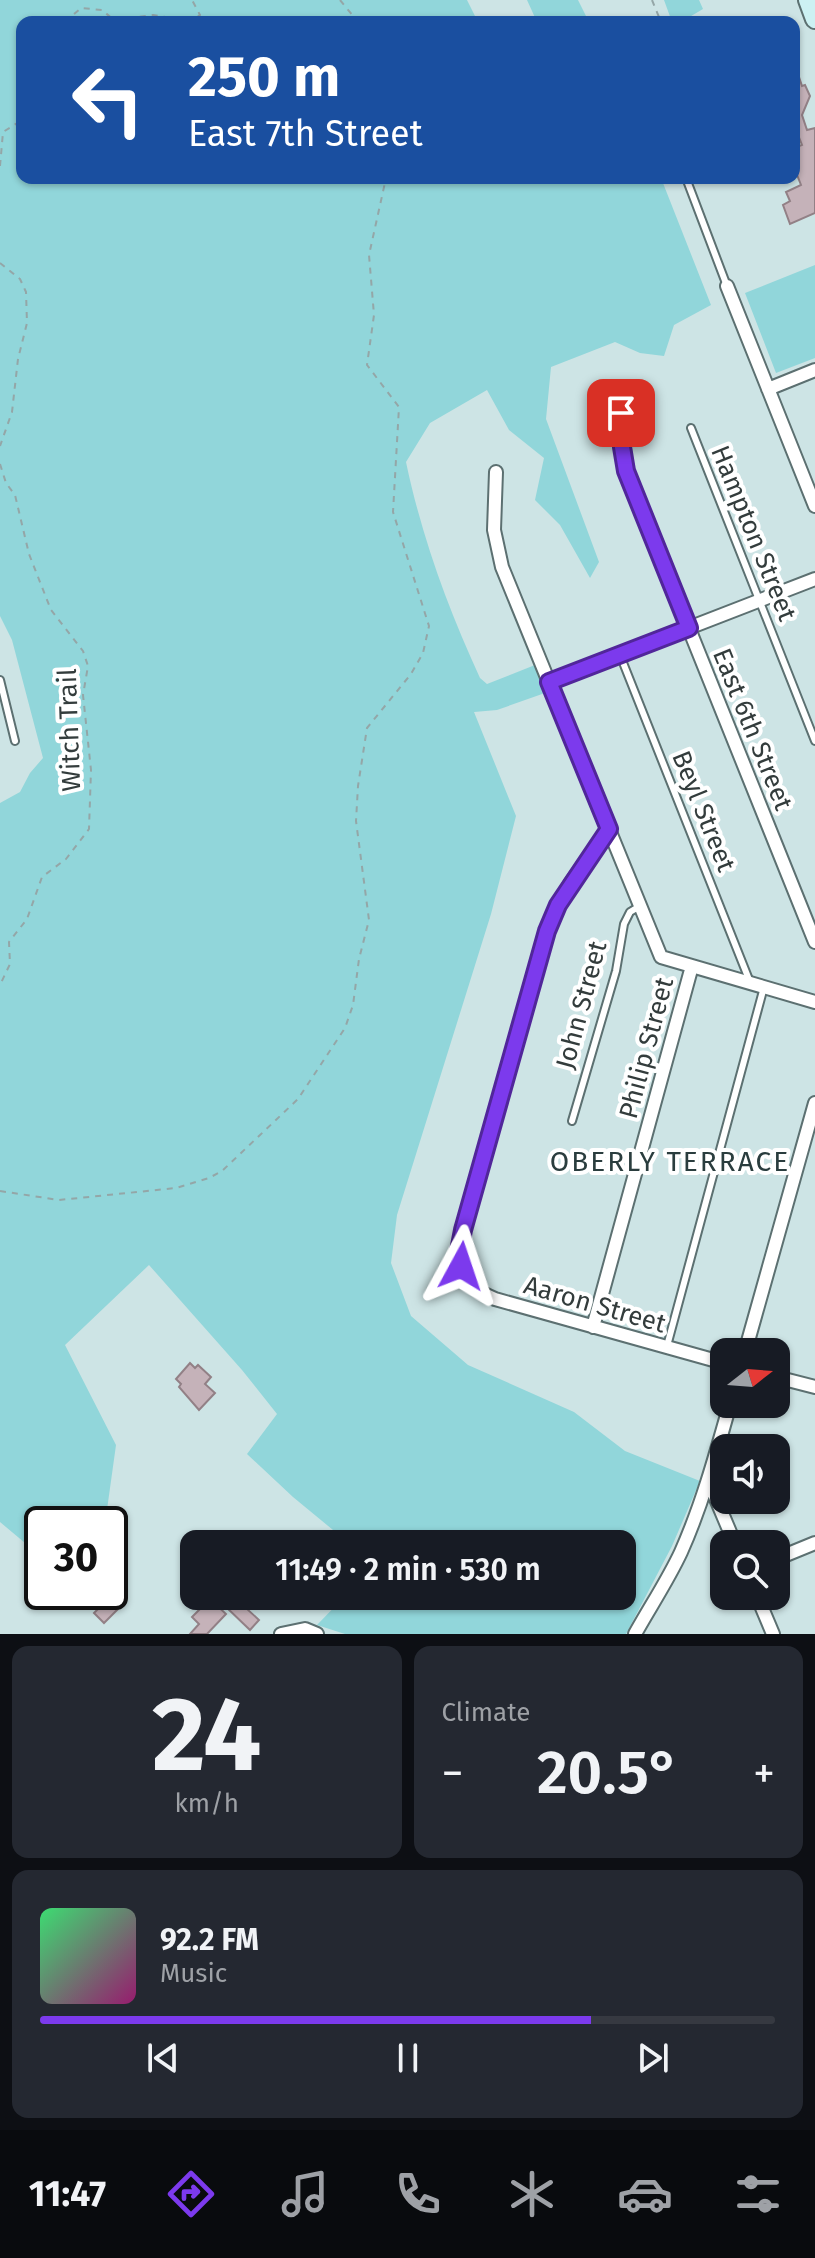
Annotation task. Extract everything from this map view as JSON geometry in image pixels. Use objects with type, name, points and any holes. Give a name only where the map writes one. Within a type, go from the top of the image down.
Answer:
[{"type":"main road","points":[[808,0],[815,19]]},
{"type":"street","points":[[727,286],[815,506]]},
{"type":"street","points":[[768,389],[815,370]]},
{"type":"street","name":"East 6th Street","points":[[622,394],[622,447],[626,471],[815,942]]},
{"type":"street","points":[[496,472],[494,530],[498,555],[661,957],[815,1002]]},
{"type":"street","points":[[549,682],[815,579]]},
{"type":"street","name":"Aaron Street","points":[[609,829],[558,905],[547,931],[463,1230],[459,1251],[463,1273],[477,1290],[495,1299],[710,1359]]},
{"type":"street","name":"Philip Street","points":[[593,1327],[692,966]]},
{"type":"street","points":[[749,1338],[815,1103]]},
{"type":"street","points":[[790,1380],[814,1385]]},
{"type":"street","points":[[635,1634],[679,1556],[708,1480],[726,1418]]},
{"type":"street","points":[[708,1480],[710,1485]]},
{"type":"street","points":[[790,1553],[815,1543]]},
{"type":"street","points":[[763,1610],[773,1634]]},
{"type":"street","points":[[281,1634],[305,1629],[317,1634]]},
{"type":"lane","points":[[688,184],[727,286]]},
{"type":"lane","name":"Hampton Street","points":[[691,428],[815,741]]},
{"type":"lane","name":"Beyl Street","points":[[620,655],[757,985]]},
{"type":"lane","points":[[0,680],[15,741]]},
{"type":"lane","name":"John Street","points":[[572,1121],[616,971],[624,924],[630,912],[640,906]]},
{"type":"lane","points":[[667,1347],[757,985]]},
{"type":"path","points":[[340,0],[353,16]]},
{"type":"path","points":[[72,16],[81,8],[102,10],[109,16]]},
{"type":"path","points":[[0,166],[3,132],[16,124]]},
{"type":"path","points":[[0,1191],[59,1200],[176,1188],[209,1178],[222,1171],[298,1099],[345,1028],[353,1005],[359,959],[369,920],[356,821],[367,728],[411,674],[423,653],[429,626],[393,512],[399,407],[367,365],[374,315],[369,255],[385,184]]},
{"type":"path","points":[[0,263],[20,279],[26,292],[27,323],[18,359],[12,412],[0,446]]},
{"type":"path","name":"Witch Trail","points":[[0,464],[6,483],[15,495],[29,554],[51,610],[83,651],[88,666],[83,695],[91,770],[89,829],[66,859],[42,877],[27,919],[9,942],[10,964],[0,985]]},
{"type":"shaded area","points":[[0,0],[467,0],[475,16],[16,16],[16,184],[663,184],[711,305],[674,325],[664,356],[640,353],[615,342],[551,367],[546,419],[599,562],[590,578],[560,525],[535,500],[544,458],[509,430],[487,390],[430,423],[406,462],[437,572],[480,678],[487,684],[535,665],[545,693],[497,710],[474,712],[516,816],[491,914],[397,1215],[391,1263],[411,1316],[468,1365],[574,1412],[625,1451],[700,1481],[672,1546],[626,1634],[345,1634],[317,1625],[331,1610],[636,1610],[636,1530],[333,1530],[247,1454],[277,1414],[149,1265],[65,1345],[116,1445],[108,1506],[24,1506],[24,1542],[0,1522],[0,803],[20,792],[43,758],[12,640],[0,616]]},
{"type":"shaded area","points":[[527,0],[578,0],[586,16],[534,16]]},
{"type":"shaded area","points":[[664,0],[699,0],[703,9],[691,16],[670,16]]},
{"type":"shaded area","points":[[815,265],[815,358],[776,373],[745,293]]},
{"type":"building","points":[[800,80],[810,96],[802,115],[807,130],[815,128],[815,213],[790,224],[783,205],[790,201],[786,192],[801,185]]},
{"type":"building","points":[[190,1363],[195,1368],[198,1365],[211,1377],[205,1384],[215,1393],[199,1410],[176,1379]]},
{"type":"building","points":[[97,1610],[117,1610],[104,1623],[94,1613]]},
{"type":"building","points":[[199,1610],[222,1610],[226,1614],[207,1634],[190,1634],[199,1624],[192,1617]]},
{"type":"building","points":[[229,1610],[248,1610],[259,1620],[250,1630]]},
{"type":"district","name":"OBERLY TERRACE","points":[[670,1161]]},
{"type":"route","points":[[461,1266],[459,1251],[463,1230],[547,931],[570,884],[609,829],[549,682],[689,628],[626,471],[621,413]]}]
